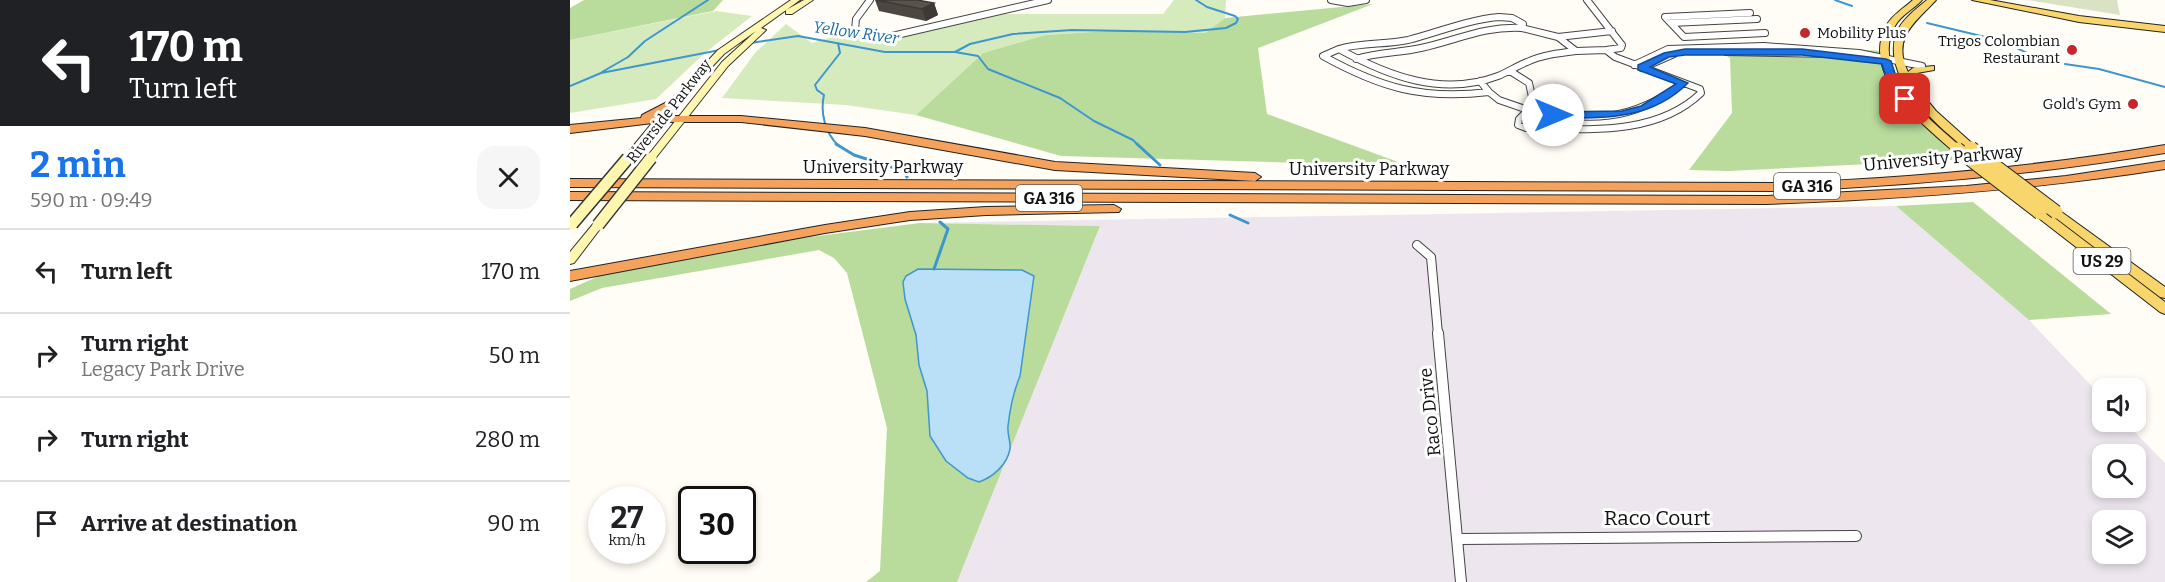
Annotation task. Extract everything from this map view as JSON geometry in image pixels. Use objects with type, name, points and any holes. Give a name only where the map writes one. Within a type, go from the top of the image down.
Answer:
[{"type":"highway","points":[[631,122],[655,113],[675,101]]},
{"type":"highway","points":[[693,106],[697,112],[711,117]]},
{"type":"highway","points":[[570,129],[661,119],[711,117],[847,130],[1030,162],[1091,169],[1461,187]]},
{"type":"highway","name":"University Parkway","points":[[570,183],[1461,187],[1828,186],[2027,169],[2165,149]]},
{"type":"highway","name":"University Parkway","points":[[570,196],[1767,200],[1888,196],[2028,184],[2165,165]]},
{"type":"highway","points":[[570,276],[830,228],[940,213],[1489,204],[1528,200]]},
{"type":"highway","points":[[570,282],[594,272]]},
{"type":"main road","name":"Riverside Parkway","points":[[571,226],[675,101],[721,52],[791,5],[809,0]]},
{"type":"main road","points":[[1886,59],[1885,40],[1891,26],[1918,0]]},
{"type":"main road","points":[[1908,82],[1900,62],[1901,35],[1910,22],[1932,0]]},
{"type":"main road","points":[[1976,0],[2079,19],[2165,30]]},
{"type":"main road","points":[[2003,0],[2165,24]]},
{"type":"main road","name":"Riverside Parkway","points":[[570,260],[732,57],[791,5]]},
{"type":"main road","name":"US 29","points":[[1886,59],[1891,77],[1905,99],[1926,123],[2165,309]]},
{"type":"main road","points":[[1908,82],[1913,71],[1931,68]]},
{"type":"main road","name":"US 29","points":[[1908,82],[1934,115],[1971,148],[2165,294]]},
{"type":"street","points":[[870,0],[856,19],[855,30],[883,36],[1048,0]]},
{"type":"street","points":[[1331,0],[1348,3],[1366,0]]},
{"type":"street","points":[[1339,50],[1372,69],[1409,81],[1448,84],[1480,81],[1510,71],[1533,59],[1621,48],[1622,45],[1587,0]]},
{"type":"street","points":[[1750,13],[1665,17],[1684,37],[1765,33]]},
{"type":"street","points":[[1489,92],[1449,96],[1428,95],[1386,87],[1358,76],[1323,56],[1356,43],[1394,41],[1489,18],[1519,21],[1523,24],[1522,28]]},
{"type":"street","points":[[1671,23],[1756,19]]},
{"type":"street","points":[[1356,59],[1374,53],[1422,47],[1486,28],[1522,28],[1558,38],[1577,52]]},
{"type":"street","points":[[1558,38],[1612,31]]},
{"type":"street","points":[[1430,33],[1443,40]]},
{"type":"street","points":[[1697,36],[1714,52]]},
{"type":"street","points":[[1634,65],[1668,49],[1708,47],[1798,46],[1900,62]]},
{"type":"street","points":[[1510,71],[1529,83],[1532,97],[1528,110],[1519,119],[1518,125],[1526,128],[1636,126],[1673,114],[1701,93],[1700,89],[1634,65],[1615,57],[1606,50]]},
{"type":"street","points":[[1642,68],[1667,55],[1714,52],[1802,52],[1886,59]]},
{"type":"street","points":[[1480,81],[1498,100],[1553,115],[1623,114],[1645,108],[1683,83]]},
{"type":"street","points":[[1553,115],[1554,99]]},
{"type":"street","name":"Raco Drive","points":[[1417,245],[1431,257],[1459,539],[1461,582]]},
{"type":"street","name":"Raco Court","points":[[1459,539],[1856,536]]},
{"type":"shaded area","points":[[1896,206],[2029,320],[2092,386],[2092,432],[2135,432],[2165,463],[2165,582],[957,582],[1100,226],[920,223]]},
{"type":"green space","points":[[584,0],[723,0],[713,11],[570,40],[570,8]]},
{"type":"green space","points":[[1174,0],[1226,0],[1225,18],[1205,33],[1124,30],[1045,35],[983,53],[916,115],[846,105],[722,98],[755,53],[786,24],[812,43],[842,34],[875,38],[997,14],[1163,14]]},
{"type":"green space","points":[[2028,0],[2117,0],[2120,15]]},
{"type":"green space","points":[[1373,4],[1258,48],[1267,114],[1409,166],[1061,156],[916,115],[983,53],[1045,35],[1124,30],[1205,33],[1225,18]]},
{"type":"green space","points":[[716,11],[752,16],[706,52],[656,99],[570,113],[570,40]]},
{"type":"green space","points":[[1773,43],[1881,51],[1919,109],[1989,158],[1728,171],[1689,170],[1732,113],[1730,58],[1713,47]]},
{"type":"green space","points":[[1973,202],[2111,314],[2029,320],[1896,206]]},
{"type":"green space","points":[[920,223],[1100,226],[957,582],[866,582],[880,571],[887,428],[847,273],[834,258],[819,250],[602,288],[570,301],[570,289],[599,276],[810,237]]},
{"type":"water","points":[[918,269],[1022,270],[1034,276],[1020,376],[1009,419],[1010,449],[999,470],[979,482],[968,478],[946,461],[930,436],[927,391],[919,365],[916,335],[905,299],[903,282],[906,276]]},
{"type":"building","points":[[876,0],[917,0],[934,3],[922,9]]},
{"type":"waterway","points":[[602,72],[628,57],[645,41],[708,0]]},
{"type":"waterway","name":"Yellow River","points":[[955,52],[970,44],[1013,34],[1072,30],[1185,32],[1226,28],[1236,23],[1238,19],[1235,16],[1207,7],[1196,0]]},
{"type":"waterway","points":[[1835,0],[1852,6]]},
{"type":"waterway","points":[[1927,23],[2002,41],[2044,61]]},
{"type":"waterway","name":"Yellow River","points":[[750,43],[798,36],[838,43]]},
{"type":"waterway","points":[[838,43],[840,53],[815,85],[817,90],[824,95],[825,122],[830,135],[838,145]]},
{"type":"waterway","name":"Yellow River","points":[[838,43],[885,52],[955,52]]},
{"type":"waterway","name":"Yellow River","points":[[570,86],[601,73],[720,50]]},
{"type":"waterway","points":[[955,52],[978,56],[988,69],[1060,98],[1094,121],[1137,144]]},
{"type":"waterway","points":[[2065,64],[2099,69],[2165,87]]},
{"type":"waterway","points":[[836,144],[854,155],[904,171],[907,177]]},
{"type":"waterway","points":[[1137,144],[1160,165]]},
{"type":"waterway","points":[[1230,215],[1248,223]]},
{"type":"waterway","points":[[934,269],[948,229],[940,222]]},
{"type":"place","name":"Mobility Plus","points":[[1805,33]]},
{"type":"place","name":"Trigos Colombian Restaurant","points":[[2072,50]]},
{"type":"place","name":"Gold's Gym","points":[[2133,104]]},
{"type":"route","points":[[1553,115],[1623,114],[1645,108],[1683,83],[1642,68],[1667,55],[1685,52],[1802,52],[1886,61],[1891,77],[1905,99]]}]
